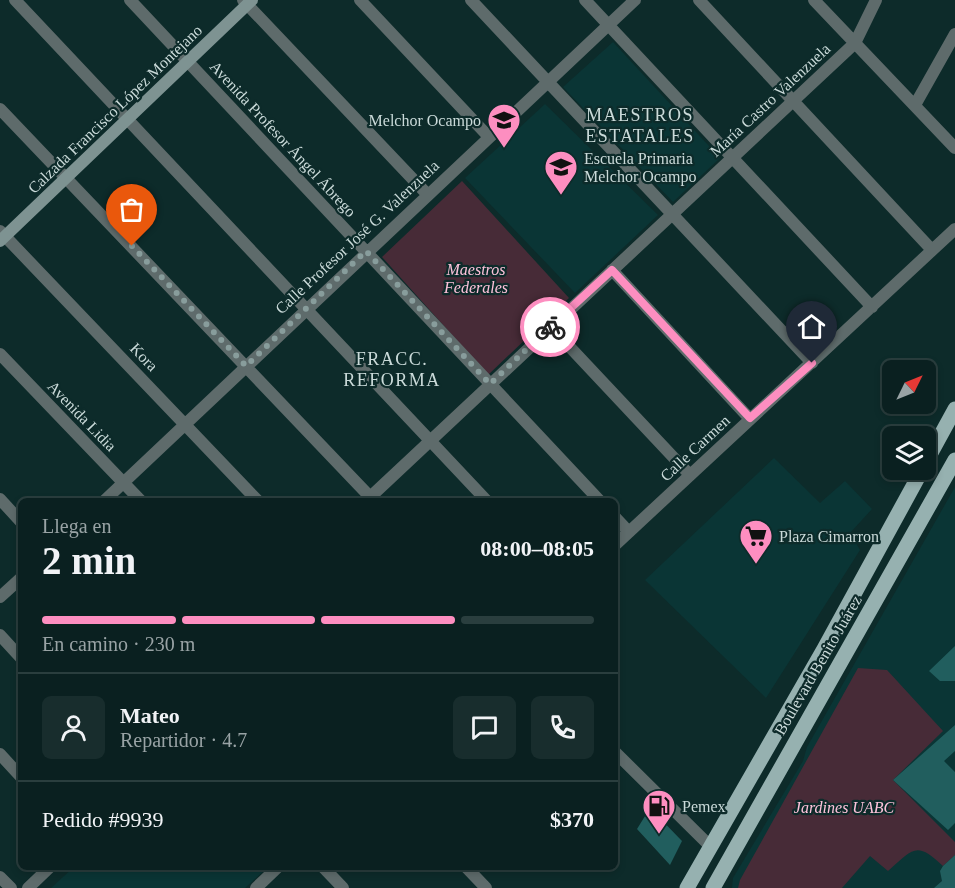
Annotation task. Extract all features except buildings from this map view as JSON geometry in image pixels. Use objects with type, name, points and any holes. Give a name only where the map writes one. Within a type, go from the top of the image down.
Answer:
[{"type":"main road","name":"Calzada Francisco López Montejano","points":[[2,236],[188,62],[247,2]]},
{"type":"main road","points":[[936,444],[955,410]]},
{"type":"main road","name":"Boulevard Benito Juárez","points":[[713,888],[955,460]]},
{"type":"main road","name":"Boulevard Benito Juárez","points":[[687,888],[824,649],[917,480]]},
{"type":"main road","points":[[725,865],[727,888]]},
{"type":"street","points":[[15,0],[484,498]]},
{"type":"street","name":"Avenida Profesor Ángel Ábrego","points":[[130,0],[597,498]]},
{"type":"street","points":[[360,0],[488,136]]},
{"type":"street","points":[[471,0],[812,363]]},
{"type":"street","points":[[585,0],[872,307]]},
{"type":"street","name":"Calle Profesor José G. Valenzuela","points":[[107,498],[366,251],[635,0]]},
{"type":"street","points":[[699,0],[932,250]]},
{"type":"street","points":[[814,0],[955,148]]},
{"type":"street","points":[[855,43],[876,0]]},
{"type":"street","points":[[247,2],[427,194]]},
{"type":"street","points":[[915,105],[955,34]]},
{"type":"street","name":"María Castro Valenzuela","points":[[372,498],[490,384],[855,43]]},
{"type":"street","points":[[0,109],[246,366],[368,498]]},
{"type":"street","name":"Calle Carmen","points":[[618,542],[955,229]]},
{"type":"street","name":"Kora","points":[[2,236],[255,498]]},
{"type":"street","points":[[612,270],[750,418]]},
{"type":"street","points":[[551,327],[690,475]]},
{"type":"street","name":"Avenida Lidia","points":[[0,354],[138,498]]},
{"type":"street","points":[[0,500],[18,519]]},
{"type":"street","points":[[618,520],[629,532]]},
{"type":"street","points":[[0,597],[18,581]]},
{"type":"street","points":[[0,636],[18,655]]},
{"type":"street","points":[[0,754],[18,774]]},
{"type":"street","points":[[618,755],[711,847]]},
{"type":"street","points":[[28,888],[47,870]]},
{"type":"street","points":[[256,888],[275,870]]},
{"type":"street","points":[[327,870],[343,888]]},
{"type":"street","points":[[469,870],[486,888]]},
{"type":"street","points":[[0,877],[11,888]]},
{"type":"shaded area","points":[[613,42],[720,158],[673,202],[563,87]]},
{"type":"shaded area","name":"Escuela Primaria Melchor Ocampo","points":[[545,104],[658,215],[575,293],[465,178]]},
{"type":"shaded area","name":"Plaza Cimarron","points":[[774,458],[820,503],[845,481],[872,509],[850,533],[860,550],[766,698],[645,580]]},
{"type":"shaded area","points":[[955,487],[955,888],[732,888],[733,878],[803,761],[807,747]]},
{"type":"shaded area","points":[[71,870],[265,870],[245,888],[51,888]]},
{"type":"green space","name":"Maestros Federales","points":[[462,181],[569,298],[488,375],[382,257]]},
{"type":"green space","name":"Jardines UABC","points":[[858,668],[887,670],[943,731],[893,780],[955,842],[955,855],[943,866],[927,853],[915,850],[903,857],[888,871],[870,856],[842,888],[738,888],[740,880]]},
{"type":"way so far","points":[[132,246],[246,366],[366,251],[490,384],[550,327]]},
{"type":"place","name":"Melchor Ocampo","points":[[504,149]]},
{"type":"place","name":"Escuela Primaria Melchor Ocampo","points":[[561,196]]},
{"type":"place","name":"Plaza Cimarron","points":[[756,565]]},
{"type":"place","name":"Pemex","points":[[659,835]]},
{"type":"district","name":"MAESTROS ESTATALES","points":[[640,125]]},
{"type":"district","name":"FRACC. REFORMA","points":[[392,370]]},
{"type":"route","points":[[550,327],[612,270],[750,418],[812,363]]}]
